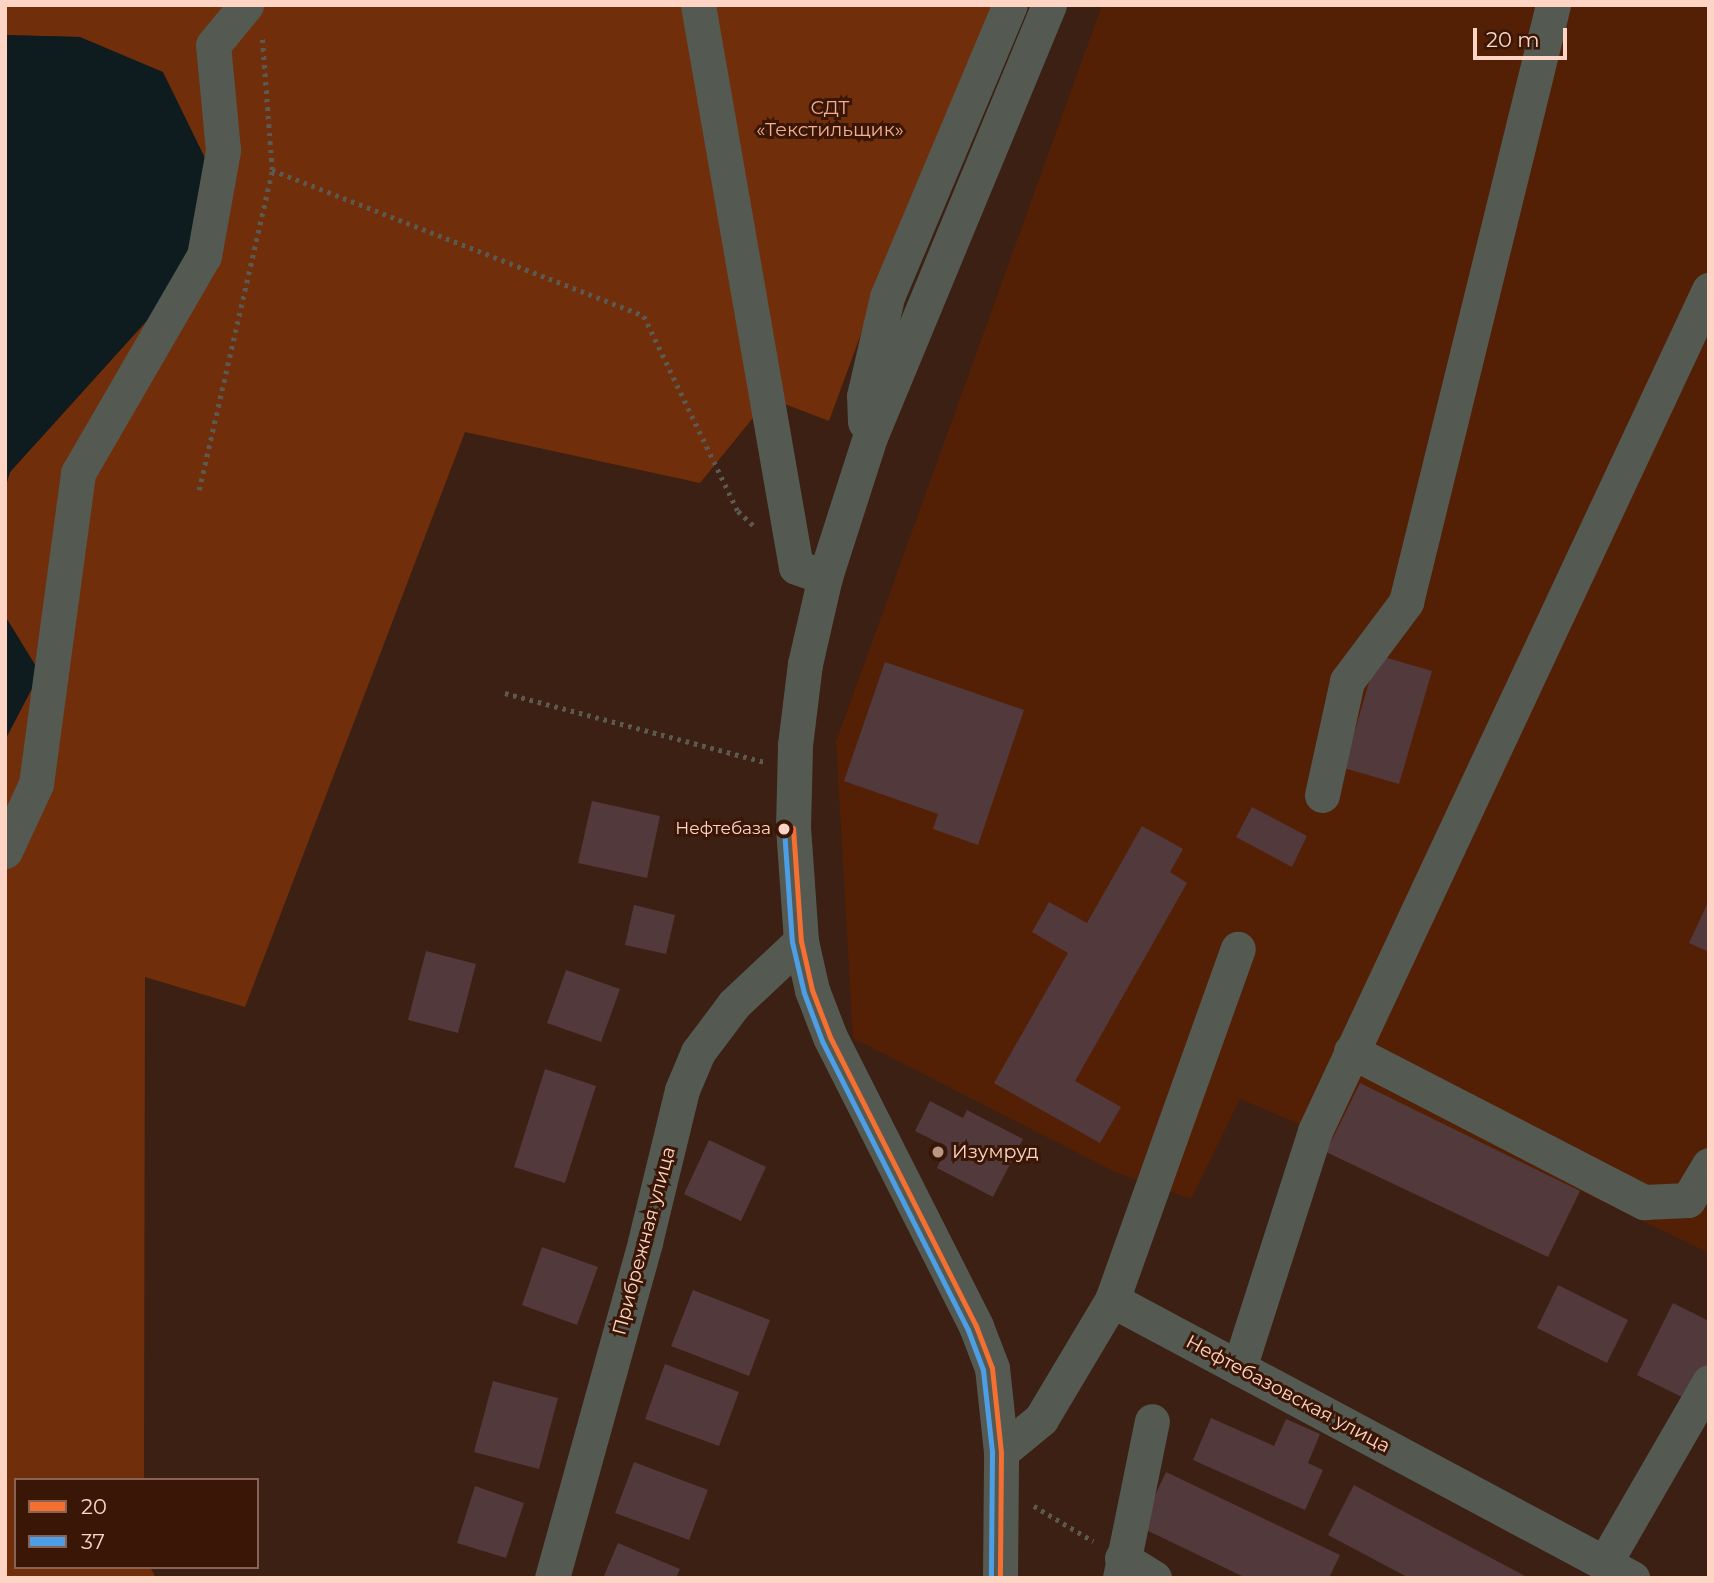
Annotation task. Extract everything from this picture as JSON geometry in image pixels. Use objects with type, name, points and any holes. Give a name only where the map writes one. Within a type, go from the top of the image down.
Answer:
[{"type":"street","points":[[698,5],[796,567],[825,577]]},
{"type":"street","points":[[870,437],[864,420],[864,396],[887,297],[1010,5]]},
{"type":"street","points":[[1000,1578],[999,1405],[984,1347],[830,1037],[801,941],[793,828],[795,770],[806,664],[825,577],[870,437],[1049,5]]},
{"type":"street","points":[[1322,794],[1347,681],[1406,601],[1553,5]]},
{"type":"street","points":[[5,851],[36,784],[78,473],[204,256],[223,150],[213,45],[253,19]]},
{"type":"street","points":[[1239,1368],[1315,1131],[1709,290]]},
{"type":"street","name":"Прибрежная улица","points":[[552,1578],[645,1242],[682,1090],[698,1052],[734,1004],[801,941]]},
{"type":"street","points":[[1001,1469],[1041,1419],[1112,1300],[1238,949]]},
{"type":"street","points":[[1351,1051],[1644,1202],[1688,1200],[1709,1165]]},
{"type":"street","name":"Нефтебазовская улица","points":[[1112,1300],[1618,1571]]},
{"type":"street","points":[[1618,1571],[1709,1382]]},
{"type":"street","points":[[1152,1421],[1121,1568],[1154,1578]]},
{"type":"path","points":[[199,490],[272,170],[253,19]]},
{"type":"path","points":[[272,170],[644,316],[738,511],[758,530]]},
{"type":"path","points":[[505,693],[795,770]]},
{"type":"path","points":[[1001,1469],[1121,1568]]},
{"type":"shaded area","points":[[1102,5],[1709,5],[1709,1253],[1580,1191],[1548,1257],[1326,1152],[1332,1138],[1240,1099],[1191,1199],[1115,1172],[853,1038],[836,742]]},
{"type":"shaded area","points":[[5,35],[80,37],[163,72],[205,158],[189,274],[10,472],[5,489]]},
{"type":"shaded area","points":[[5,616],[40,673],[5,740]]},
{"type":"green space","name":"СДТ «Текстильщик»","points":[[5,5],[995,5],[869,312],[829,421],[769,398],[700,483],[465,432],[245,1007],[145,977],[144,1478],[14,1478],[14,1569],[151,1569],[156,1578],[5,1578],[5,740],[40,673],[5,616],[5,489],[10,472],[189,274],[80,37],[5,35]]},
{"type":"building","points":[[1377,655],[1432,671],[1399,784],[1344,768]]},
{"type":"building","points":[[885,662],[1024,710],[978,845],[933,829],[938,814],[844,781]]},
{"type":"building","points":[[592,801],[660,816],[647,878],[578,863]]},
{"type":"building","points":[[1252,807],[1307,836],[1292,867],[1236,837]]},
{"type":"building","points":[[1142,826],[1183,849],[1170,872],[1187,883],[1075,1081],[1121,1107],[1100,1143],[994,1083],[1068,953],[1032,932],[1049,902],[1087,923]]},
{"type":"building","points":[[1709,900],[1709,952],[1689,943]]},
{"type":"building","points":[[634,905],[675,915],[666,954],[625,945]]},
{"type":"building","points":[[426,951],[476,964],[458,1033],[408,1020]]},
{"type":"building","points":[[566,970],[620,989],[601,1042],[547,1023]]},
{"type":"building","points":[[545,1069],[596,1086],[565,1183],[514,1167]]},
{"type":"building","points":[[1360,1083],[1580,1191],[1548,1257],[1326,1152]]},
{"type":"building","points":[[930,1101],[963,1118],[967,1110],[1023,1139],[993,1197],[937,1168],[947,1147],[915,1131]]},
{"type":"building","points":[[709,1140],[766,1167],[741,1221],[684,1194]]},
{"type":"building","points":[[542,1247],[598,1267],[577,1325],[522,1305]]},
{"type":"building","points":[[1558,1285],[1628,1320],[1607,1363],[1537,1328]]},
{"type":"building","points":[[693,1290],[770,1320],[749,1376],[671,1346]]},
{"type":"building","points":[[1673,1303],[1709,1321],[1709,1362],[1690,1401],[1637,1375]]},
{"type":"building","points":[[665,1364],[739,1392],[719,1446],[645,1419]]},
{"type":"building","points":[[493,1381],[558,1398],[539,1469],[474,1452]]},
{"type":"building","points":[[1211,1418],[1274,1446],[1286,1419],[1320,1434],[1308,1463],[1323,1470],[1305,1510],[1193,1460]]},
{"type":"building","points":[[634,1462],[708,1490],[689,1540],[615,1513]]},
{"type":"building","points":[[1166,1472],[1340,1555],[1329,1578],[1246,1578],[1140,1527]]},
{"type":"building","points":[[1354,1485],[1529,1578],[1409,1578],[1328,1535]]},
{"type":"building","points":[[475,1486],[524,1503],[506,1558],[457,1543]]},
{"type":"building","points":[[618,1543],[680,1569],[676,1578],[603,1578]]},
{"type":"transit line","name":"20","points":[[793,828],[801,941],[812,990],[830,1037],[976,1326],[992,1368],[1001,1452],[1000,1578]]},
{"type":"transit line","name":"37","points":[[784,829],[792,942],[804,993],[822,1041],[968,1330],[983,1370],[992,1452],[991,1578]]},
{"type":"place","name":"Нефтебаза","points":[[784,829]]},
{"type":"place","name":"Изумруд","points":[[938,1152]]}]
